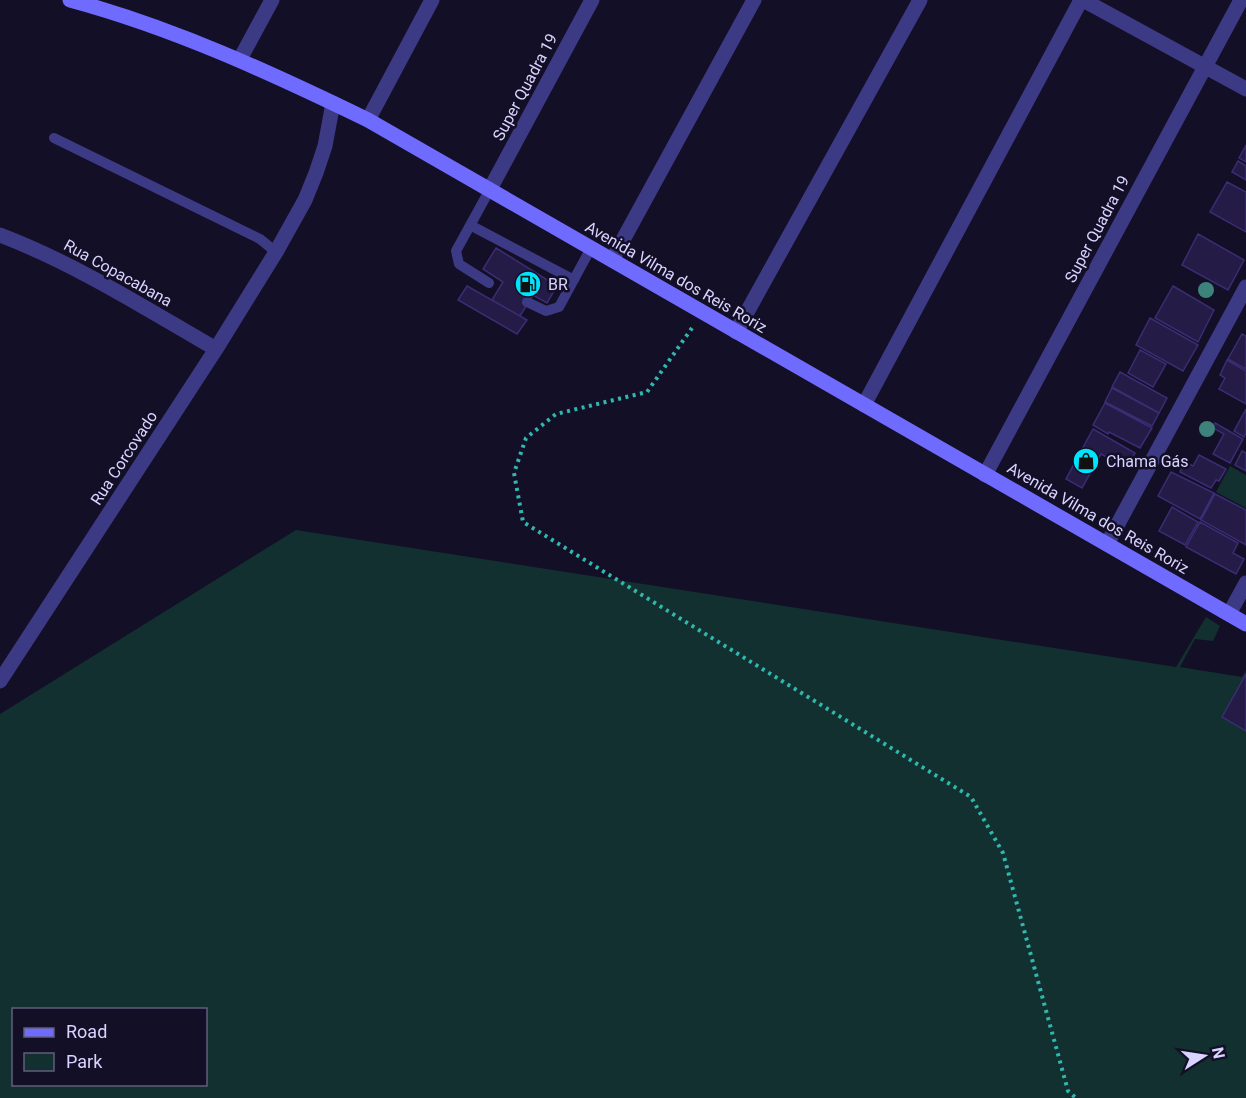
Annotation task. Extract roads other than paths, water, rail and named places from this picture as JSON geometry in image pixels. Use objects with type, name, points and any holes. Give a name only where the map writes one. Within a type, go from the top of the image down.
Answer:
[{"type":"main road","name":"Avenida Vilma dos Reis Roriz","points":[[70,0],[105,4],[240,59],[368,120],[1246,624]]},
{"type":"street","points":[[240,59],[272,0]]},
{"type":"street","points":[[368,120],[432,0]]},
{"type":"street","name":"Super Quadra 19","points":[[489,191],[592,0]]},
{"type":"street","points":[[612,260],[754,0]]},
{"type":"street","points":[[736,332],[920,0]]},
{"type":"street","points":[[864,405],[1082,0],[1246,89]]},
{"type":"street","name":"Super Quadra 19","points":[[985,475],[1241,0]]},
{"type":"street","name":"Rua Corcovado","points":[[0,681],[216,349],[276,252],[305,200],[316,174],[325,146],[333,103]]},
{"type":"street","name":"Rua Copacabana","points":[[0,235],[78,269],[216,349]]},
{"type":"street","points":[[1107,544],[1246,287]]},
{"type":"street","points":[[1229,614],[1246,583]]},
{"type":"lane","points":[[54,138],[260,239],[276,252]]},
{"type":"lane","points":[[489,191],[458,245],[456,258],[465,269],[489,283]]},
{"type":"lane","points":[[470,225],[574,280]]},
{"type":"lane","points":[[527,302],[540,309],[553,310],[562,302],[591,248]]},
{"type":"place","name":"BR","points":[[528,284]]},
{"type":"place","name":"Chama Gás","points":[[1086,461]]}]
